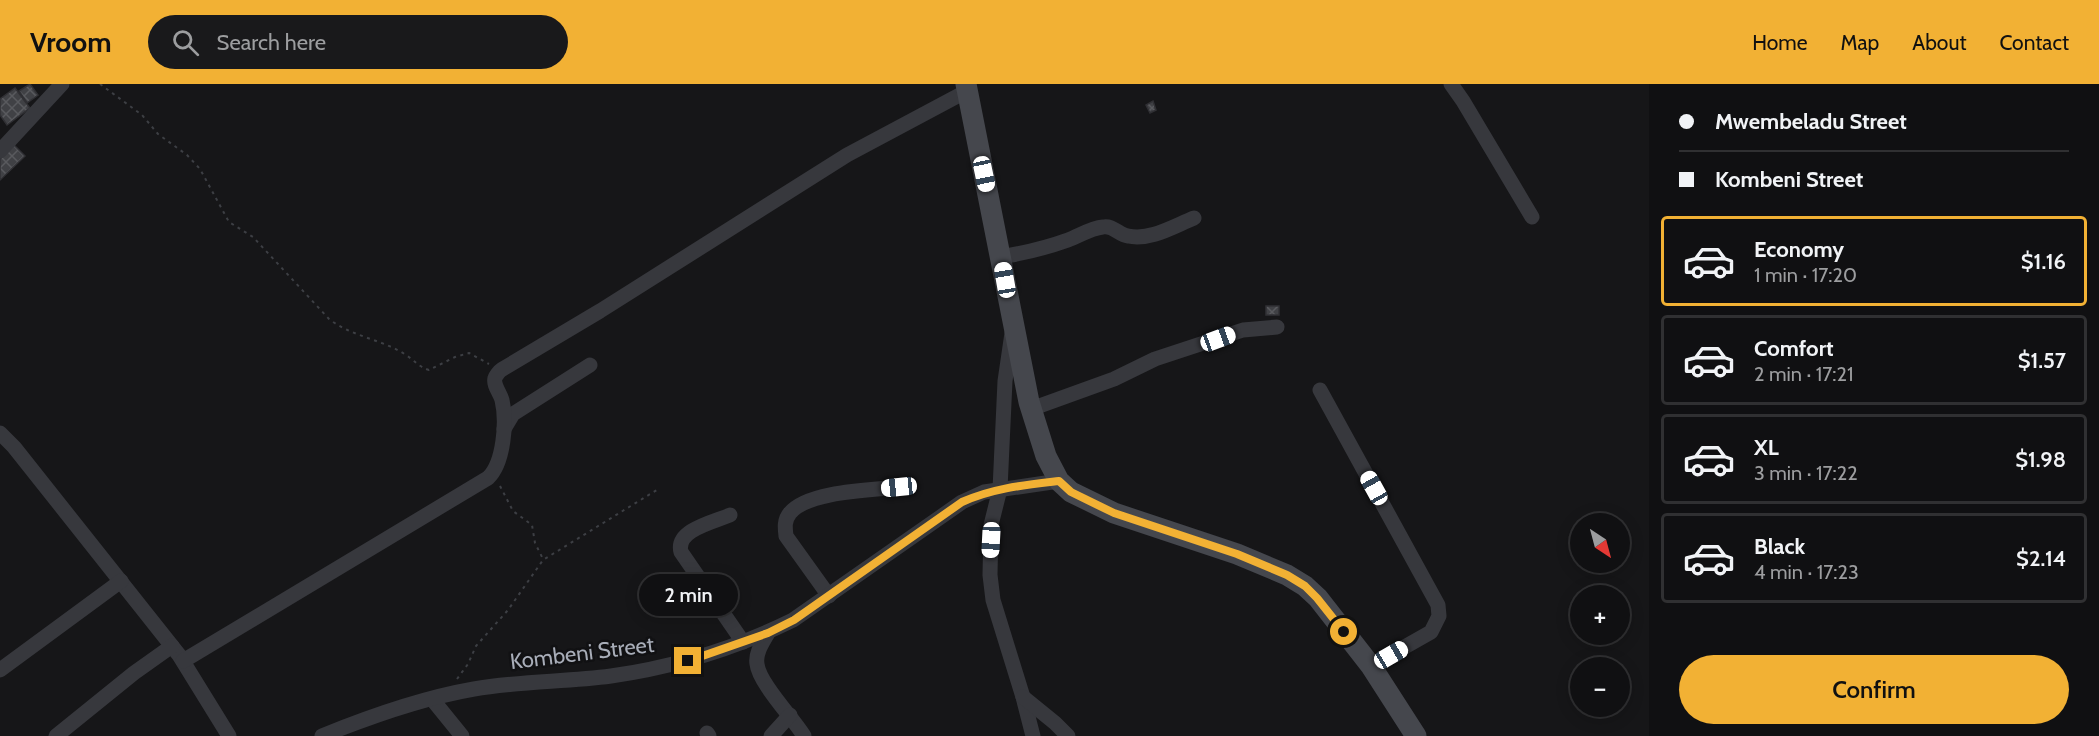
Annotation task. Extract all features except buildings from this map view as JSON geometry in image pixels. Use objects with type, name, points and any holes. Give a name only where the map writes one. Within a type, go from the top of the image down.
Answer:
[{"type":"street","points":[[0,151],[62,84]]},
{"type":"street","points":[[1451,84],[1532,217]]},
{"type":"street","points":[[183,662],[432,513],[494,472],[498,464],[504,429],[502,401],[495,377],[501,370],[600,311],[847,155],[966,87],[1031,409],[1046,456],[1059,481],[1071,492],[1114,513],[1237,554],[1287,575],[1305,586],[1371,666],[1416,736]]},
{"type":"street","points":[[1001,257],[1031,252],[1104,226],[1114,228],[1124,236],[1136,237],[1156,233],[1194,218]]},
{"type":"street","points":[[1013,327],[1005,381],[1000,489],[992,525],[990,555],[993,600],[1033,736]]},
{"type":"street","points":[[1031,409],[1114,379],[1155,359],[1243,330],[1277,327]]},
{"type":"street","points":[[504,429],[513,414],[590,365]]},
{"type":"street","points":[[1320,390],[1438,605],[1439,616],[1431,632],[1371,666]]},
{"type":"street","points":[[0,433],[14,447],[172,646],[229,736]]},
{"type":"street","name":"Kombeni Street","points":[[323,736],[385,713],[438,697],[477,689],[643,671],[688,661],[743,642],[794,620],[962,502],[984,492],[1059,481]]},
{"type":"street","points":[[829,596],[786,536],[784,525],[790,512],[818,497],[899,487]]},
{"type":"street","points":[[730,515],[682,537],[679,545],[681,552],[743,642]]},
{"type":"street","points":[[0,670],[121,581]]},
{"type":"street","points":[[768,633],[758,652],[757,664],[761,677],[804,736]]},
{"type":"street","points":[[56,736],[134,673],[172,646]]},
{"type":"street","points":[[438,697],[462,736]]},
{"type":"street","points":[[1023,698],[1068,736]]},
{"type":"street","points":[[771,736],[790,715]]},
{"type":"path","points":[[100,84],[142,115],[158,134],[187,155],[200,169],[229,222],[253,237],[329,319],[342,329],[381,343],[407,356],[419,367],[429,370],[469,353],[501,370]]},
{"type":"path","points":[[494,472],[507,502],[513,510],[532,525],[535,543],[543,560]]},
{"type":"path","points":[[438,697],[468,664],[476,646],[508,610],[543,560],[660,488]]},
{"type":"route","points":[[688,661],[768,633],[794,620],[962,502],[984,492],[1026,484],[1059,481],[1071,492],[1114,513],[1237,554],[1287,575],[1305,586],[1317,598],[1344,632]]}]
